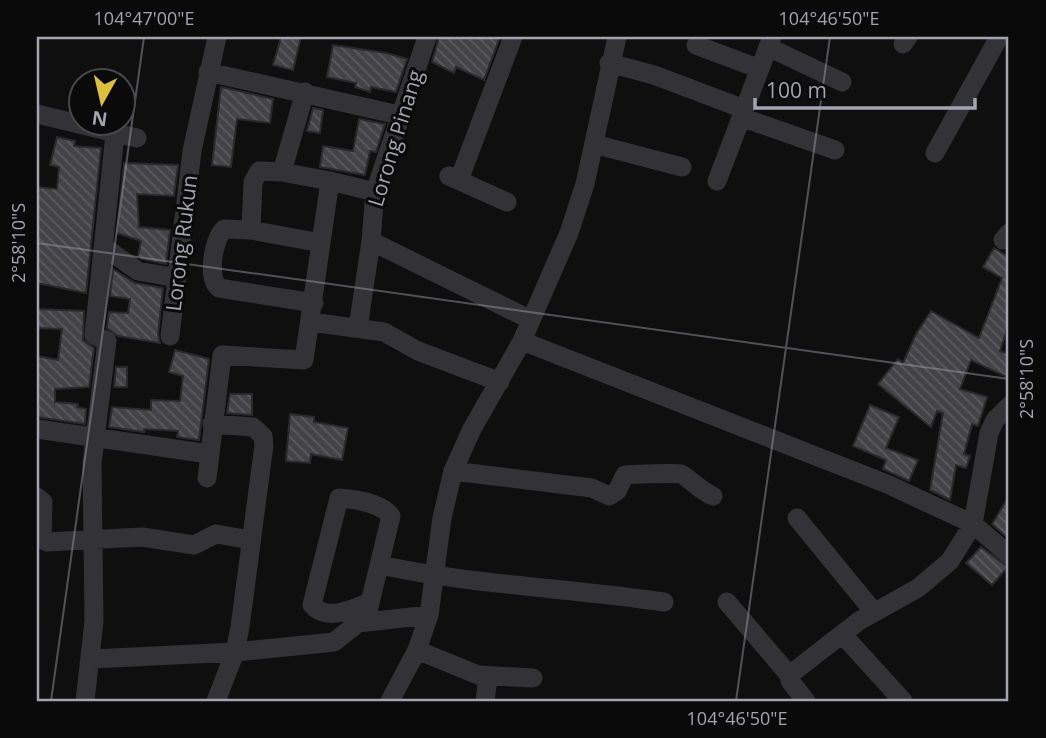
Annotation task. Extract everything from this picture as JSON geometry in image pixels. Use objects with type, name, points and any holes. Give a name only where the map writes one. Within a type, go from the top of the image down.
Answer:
[{"type":"street","name":"Lorong Rukun","points":[[170,336],[192,151],[217,37]]},
{"type":"street","name":"Lorong Pinang","points":[[358,328],[371,241],[375,192],[427,37]]},
{"type":"street","points":[[507,202],[453,178],[513,37]]},
{"type":"street","points":[[394,700],[417,650],[429,615],[442,518],[453,471],[471,429],[522,341],[569,233],[594,144],[609,63],[617,37]]},
{"type":"street","points":[[935,153],[999,37]]},
{"type":"street","points":[[717,181],[770,42],[842,82]]},
{"type":"street","points":[[696,45],[760,69]]},
{"type":"street","points":[[609,63],[654,75],[835,150]]},
{"type":"street","points":[[208,72],[399,115]]},
{"type":"street","points":[[282,172],[304,92]]},
{"type":"street","points":[[37,114],[66,121]]},
{"type":"street","points":[[85,701],[92,659],[94,538],[91,486],[107,341],[94,335],[115,136]]},
{"type":"street","points":[[126,136],[137,138]]},
{"type":"street","points":[[594,144],[682,167]]},
{"type":"street","points":[[251,230],[255,176],[259,171],[282,172],[375,192]]},
{"type":"street","points":[[207,478],[222,355],[299,362],[306,357],[330,181]]},
{"type":"street","points":[[321,243],[230,228],[220,232],[213,283],[219,288],[358,328],[384,332],[418,351],[500,382]]},
{"type":"street","points":[[371,241],[531,320]]},
{"type":"street","points":[[104,247],[138,271],[177,278]]},
{"type":"street","points":[[522,341],[839,464],[973,524],[1009,555]]},
{"type":"street","points":[[790,676],[842,634],[935,576],[950,561],[973,524],[989,433],[995,419],[1009,406]]},
{"type":"street","points":[[212,424],[253,427],[263,436],[235,652],[216,701]]},
{"type":"street","points":[[37,429],[209,454]]},
{"type":"street","points":[[453,471],[592,488],[610,496],[617,491],[625,475],[678,474],[687,478],[697,489],[713,496]]},
{"type":"street","points":[[37,498],[43,502],[45,542],[142,537],[194,545],[215,534],[251,540]]},
{"type":"street","points":[[336,500],[363,502],[390,513],[391,522],[380,565],[368,608],[339,614],[316,609],[312,605],[336,500]]},
{"type":"street","points":[[797,518],[874,612]]},
{"type":"street","points":[[380,565],[436,578],[599,592],[664,602]]},
{"type":"street","points":[[726,601],[790,676],[790,681],[806,701]]},
{"type":"street","points":[[92,659],[235,652],[334,642],[358,623],[429,615]]},
{"type":"street","points":[[842,634],[903,701]]},
{"type":"street","points":[[417,650],[488,677],[533,678]]},
{"type":"street","points":[[485,701],[488,677]]},
{"type":"building","points":[[281,37],[301,37],[293,70],[273,65]]},
{"type":"building","points":[[439,37],[500,37],[484,80],[456,67],[454,73],[432,62]]},
{"type":"building","points":[[333,45],[407,59],[396,92],[371,87],[370,92],[355,87],[356,83],[327,77]]},
{"type":"building","points":[[221,87],[273,99],[270,123],[237,119],[231,167],[212,165]]},
{"type":"building","points":[[313,108],[323,110],[320,133],[307,131]]},
{"type":"building","points":[[359,119],[385,124],[376,152],[370,151],[365,175],[320,167],[323,146],[353,151]]},
{"type":"building","points":[[57,137],[75,141],[74,146],[101,148],[86,293],[37,283],[37,187],[57,189],[59,167],[50,165]]},
{"type":"building","points":[[124,163],[178,165],[174,196],[137,194],[139,227],[170,230],[166,264],[138,256],[141,241],[117,233]]},
{"type":"building","points":[[994,248],[1009,257],[1009,330],[1007,329],[1000,351],[1009,354],[1009,378],[971,360],[960,389],[987,397],[978,426],[972,424],[964,454],[970,456],[966,468],[956,465],[950,500],[930,490],[943,413],[937,411],[931,427],[878,384],[898,359],[903,363],[916,334],[931,311],[979,338],[1002,278],[983,267]]},
{"type":"building","points":[[113,269],[135,283],[163,288],[158,335],[160,343],[118,336],[107,328],[109,312],[128,313],[130,299],[110,296]]},
{"type":"building","points":[[37,309],[84,311],[83,340],[94,348],[89,387],[55,389],[55,402],[78,404],[77,407],[86,409],[85,424],[37,417],[37,356],[58,360],[62,329],[37,328]]},
{"type":"building","points":[[175,350],[209,359],[199,440],[177,437],[178,431],[144,429],[144,432],[109,427],[112,407],[151,410],[151,400],[180,401],[183,376],[169,372]]},
{"type":"building","points":[[116,367],[127,367],[127,387],[114,387]]},
{"type":"building","points":[[230,394],[252,394],[252,415],[227,413]]},
{"type":"building","points":[[870,405],[899,417],[886,448],[918,460],[909,481],[883,469],[886,460],[853,446]]},
{"type":"building","points":[[290,414],[314,417],[314,422],[348,428],[342,460],[311,454],[310,463],[286,461]]},
{"type":"building","points":[[1009,496],[1009,539],[992,524]]},
{"type":"building","points":[[981,547],[1008,567],[992,585],[966,563]]}]
